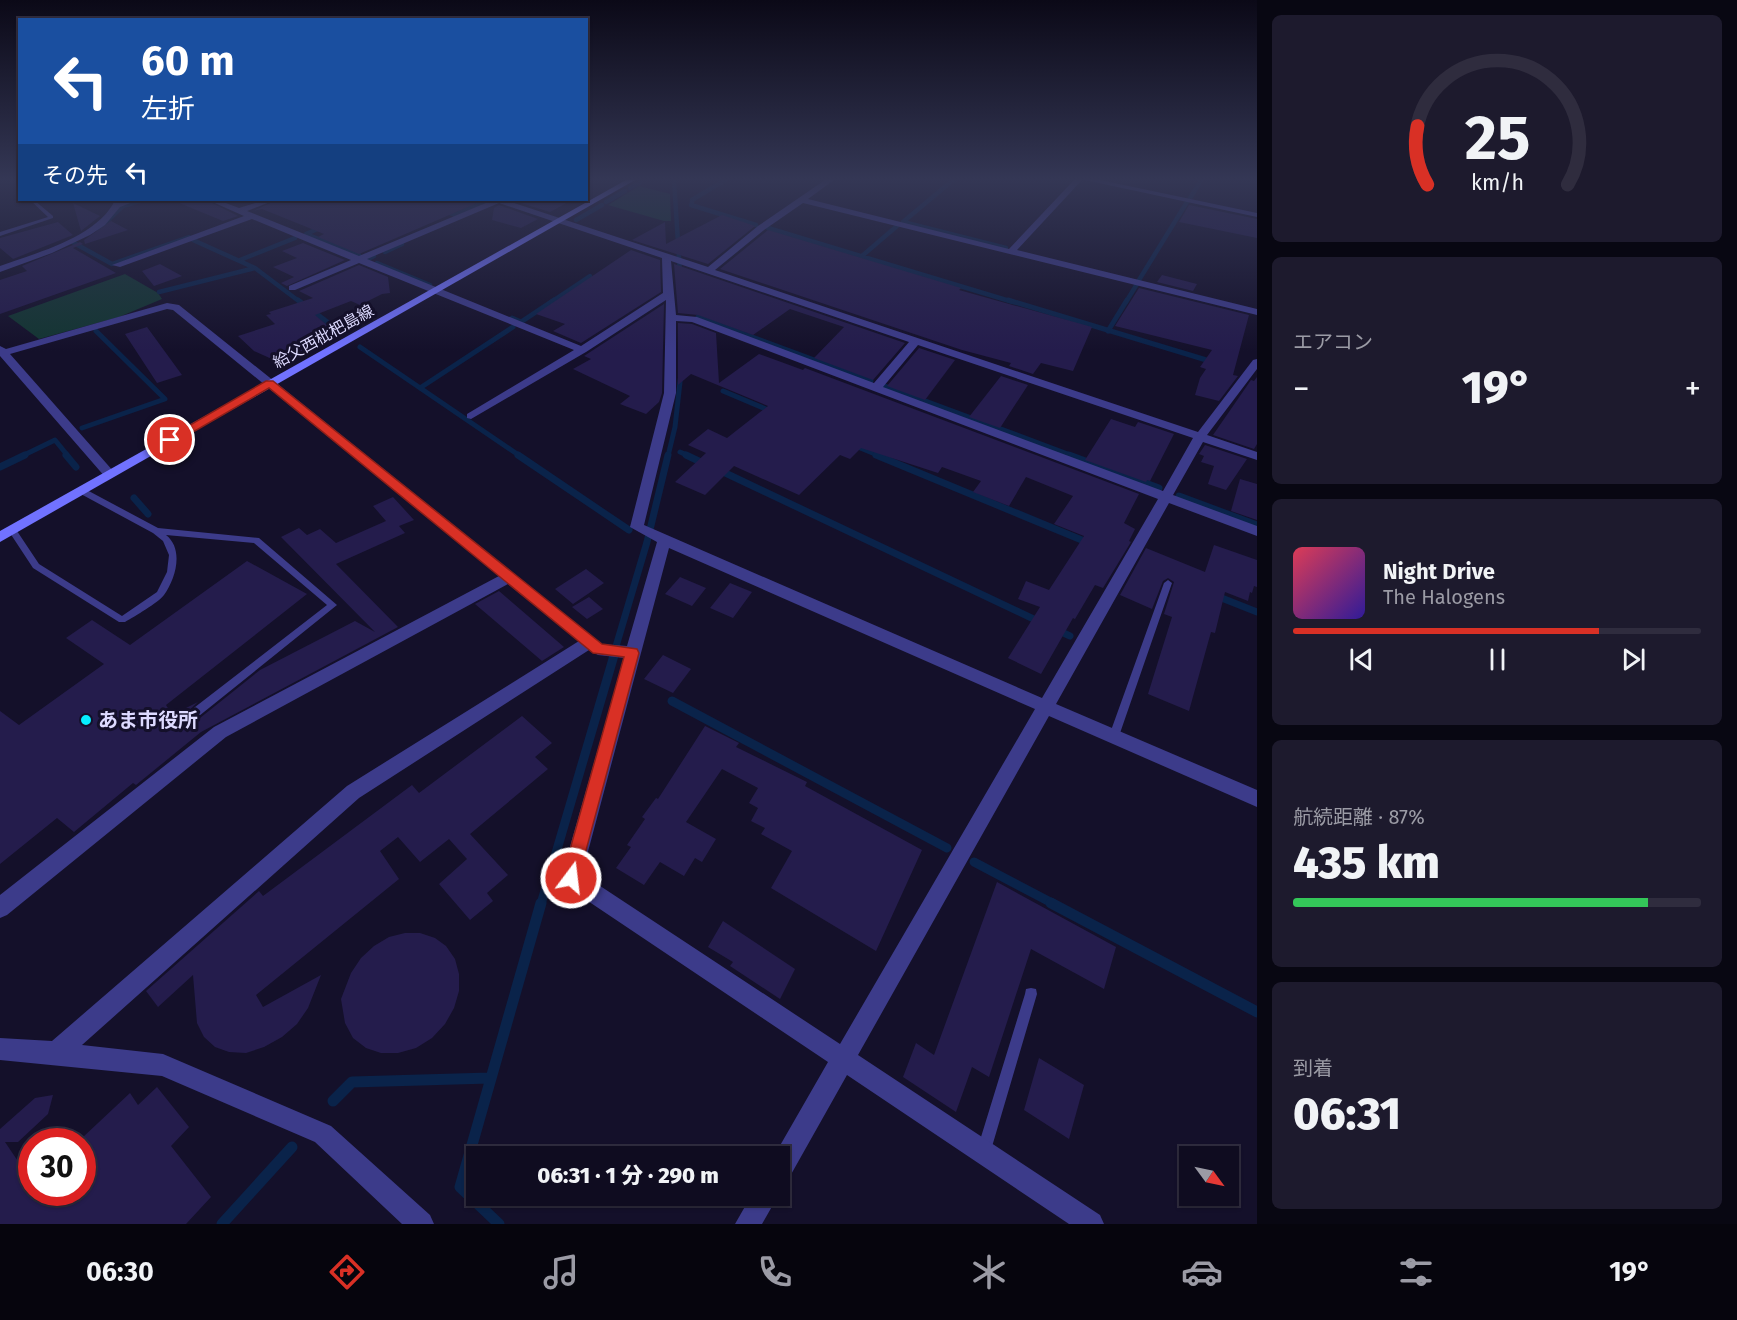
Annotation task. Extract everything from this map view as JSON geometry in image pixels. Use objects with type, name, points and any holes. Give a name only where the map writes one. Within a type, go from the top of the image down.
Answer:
[{"type":"main road","name":"給父西枇杷島線","points":[[0,537],[529,237]]},
{"type":"street","points":[[0,269],[79,237]]},
{"type":"street","points":[[117,265],[194,237]]},
{"type":"street","points":[[302,237],[582,350]]},
{"type":"street","points":[[292,288],[411,237]]},
{"type":"street","points":[[609,237],[1257,456]]},
{"type":"street","points":[[710,270],[750,237]]},
{"type":"street","points":[[955,237],[1257,312]]},
{"type":"street","points":[[1012,251],[1025,237]]},
{"type":"street","points":[[668,256],[668,294],[673,318],[670,393],[637,527],[1257,799]]},
{"type":"street","points":[[471,416],[582,350],[668,294]]},
{"type":"street","points":[[110,475],[2,351],[167,306],[176,308],[594,645],[626,652]]},
{"type":"street","points":[[673,318],[691,319],[1257,531]]},
{"type":"street","points":[[876,388],[916,340]]},
{"type":"street","points":[[790,1151],[1200,436],[1257,362]]},
{"type":"street","points":[[662,539],[626,652],[571,878],[1091,1224]]},
{"type":"street","points":[[0,908],[220,732],[509,577]]},
{"type":"street","points":[[56,1053],[353,792],[594,645]]},
{"type":"street","points":[[0,1049],[163,1065],[323,1134],[421,1224]]},
{"type":"street","points":[[748,1224],[759,1206]]},
{"type":"lane","points":[[12,530],[36,566],[123,620],[160,594],[171,572],[173,555],[167,540],[156,531],[82,490]]},
{"type":"lane","points":[[156,531],[256,540],[333,604],[190,717]]},
{"type":"lane","points":[[1114,736],[1168,583]]},
{"type":"lane","points":[[983,1153],[1031,994]]},
{"type":"green space","points":[[125,274],[158,293],[162,299],[119,317],[39,339],[8,316]]},
{"type":"building","points":[[68,237],[13,259],[0,248],[0,238]]},
{"type":"building","points":[[88,237],[106,237],[85,244],[84,240]]},
{"type":"building","points":[[318,237],[398,237],[359,254]]},
{"type":"building","points":[[637,237],[666,237],[666,244],[679,237],[741,237],[708,264],[632,240]]},
{"type":"building","points":[[759,237],[792,237],[961,288],[959,290],[1092,327],[1073,371],[1041,363],[1033,374],[1009,366],[1011,363],[962,350],[720,269]]},
{"type":"building","points":[[80,242],[83,244],[73,248],[116,273],[0,314],[0,280],[27,271],[22,266]]},
{"type":"building","points":[[303,243],[345,260],[287,286],[281,283],[294,277],[273,267],[297,258],[282,251]]},
{"type":"building","points":[[631,250],[660,260],[661,292],[581,343],[553,331],[565,324],[536,314]]},
{"type":"building","points":[[160,264],[182,276],[154,286],[142,271]]},
{"type":"building","points":[[674,264],[905,343],[873,380],[814,358],[844,327],[790,309],[753,335],[698,315],[678,313]]},
{"type":"building","points":[[359,265],[388,277],[390,293],[382,294],[360,305],[351,301],[315,315],[334,331],[326,334],[331,338],[283,364],[254,351],[238,336],[275,324],[266,315],[271,314],[269,312],[313,298],[299,291]]},
{"type":"building","points":[[1162,275],[1197,284],[1193,291],[1157,282]]},
{"type":"building","points":[[1139,288],[1249,315],[1233,375],[1238,376],[1219,401],[1195,395],[1200,378],[1206,369],[1200,367],[1212,350],[1115,326]]},
{"type":"building","points":[[664,304],[662,393],[659,402],[646,414],[620,404],[630,396],[573,369],[591,359],[584,356]]},
{"type":"building","points":[[678,323],[692,324],[716,333],[719,383],[759,354],[803,370],[805,368],[1139,494],[1124,523],[1135,529],[1129,541],[1131,542],[1103,588],[1095,585],[1041,674],[1008,658],[1040,607],[1018,599],[1026,581],[1049,590],[1084,536],[1054,524],[1073,496],[1026,477],[1009,506],[973,492],[981,481],[942,467],[938,473],[861,448],[850,459],[840,455],[799,495],[734,466],[705,495],[675,482],[706,453],[688,445],[708,429],[727,438],[768,406],[691,374],[678,385]]},
{"type":"building","points":[[147,327],[182,375],[157,383],[125,334]]},
{"type":"building","points":[[919,348],[955,360],[925,400],[887,386]]},
{"type":"building","points":[[1001,376],[1028,385],[1000,428],[969,417]]},
{"type":"building","points":[[1257,377],[1257,444],[1254,449],[1213,435],[1251,380],[1254,381]]},
{"type":"building","points":[[1111,419],[1135,427],[1138,422],[1174,434],[1150,481],[1146,482],[1085,460]]},
{"type":"building","points":[[1205,445],[1247,459],[1226,490],[1208,484],[1214,466],[1201,462],[1204,456],[1199,454]]},
{"type":"building","points":[[1240,479],[1257,484],[1257,520],[1231,511]]},
{"type":"building","points":[[393,497],[414,520],[399,526],[405,533],[336,564],[398,627],[201,732],[136,785],[133,783],[74,832],[57,818],[0,864],[0,711],[19,725],[104,664],[66,638],[92,620],[130,645],[247,561],[307,594],[166,705],[172,715],[198,702],[183,716],[185,722],[195,722],[260,670],[355,621],[375,632],[281,537],[299,528],[307,535],[320,529],[336,543],[386,521],[373,506]]},
{"type":"building","points":[[1214,545],[1257,560],[1257,587],[1254,586],[1252,593],[1250,592],[1248,601],[1225,592],[1215,633],[1211,632],[1189,711],[1148,694],[1172,617],[1164,614],[1174,582],[1168,578],[1163,581],[1152,609],[1120,595],[1146,548],[1205,572]]},
{"type":"building","points":[[586,569],[604,583],[573,604],[555,589]]},
{"type":"building","points":[[680,577],[706,588],[692,606],[665,594]]},
{"type":"building","points":[[730,583],[752,592],[733,618],[710,608]]},
{"type":"building","points":[[499,591],[564,647],[542,661],[475,604]]},
{"type":"building","points":[[589,597],[603,609],[587,619],[572,607]]},
{"type":"building","points":[[663,655],[691,669],[673,693],[644,679]]},
{"type":"building","points":[[522,716],[552,743],[535,757],[548,769],[470,834],[508,875],[487,893],[493,901],[470,920],[439,884],[467,859],[449,839],[420,862],[398,837],[380,851],[399,879],[256,995],[263,1007],[321,975],[308,1008],[297,1024],[282,1037],[264,1047],[246,1053],[229,1052],[215,1047],[204,1037],[197,1023],[193,975],[158,1007],[146,991],[259,891],[263,896],[412,785],[419,793]]},
{"type":"building","points":[[705,726],[739,743],[736,747],[807,782],[805,786],[922,850],[876,951],[771,888],[792,851],[761,834],[765,828],[751,821],[758,808],[749,803],[758,788],[722,769],[686,822],[716,839],[702,862],[695,858],[684,876],[660,862],[644,885],[616,868],[631,847],[627,845],[645,819],[642,817],[656,798],[658,799]]},
{"type":"building","points":[[997,882],[1116,947],[1104,989],[1031,949],[989,1077],[972,1067],[956,1112],[903,1077],[916,1043],[934,1055]]},
{"type":"building","points":[[723,921],[795,969],[780,999],[730,966],[733,962],[708,947]]},
{"type":"building","points":[[405,933],[420,933],[435,938],[446,946],[455,959],[459,974],[459,991],[454,1008],[445,1024],[432,1038],[416,1048],[398,1053],[381,1053],[366,1048],[353,1038],[345,1023],[341,999],[351,973],[361,958],[374,946],[389,937]]},
{"type":"building","points":[[1039,1058],[1084,1085],[1069,1139],[1024,1110]]},
{"type":"building","points":[[157,1087],[189,1127],[171,1146],[211,1197],[186,1224],[0,1224],[0,1129],[35,1098],[53,1095],[48,1114],[33,1128],[18,1128],[18,1142],[5,1142],[18,1161],[18,1206],[96,1206],[96,1128],[93,1128],[130,1093],[138,1105]]},
{"type":"waterway","points":[[74,243],[112,264],[189,237]]},
{"type":"waterway","points":[[314,237],[359,255]]},
{"type":"waterway","points":[[678,237],[680,274]]},
{"type":"waterway","points":[[798,237],[1013,302]]},
{"type":"waterway","points":[[862,256],[884,237]]},
{"type":"waterway","points":[[963,237],[1006,248]]},
{"type":"waterway","points":[[1139,280],[1165,237]]},
{"type":"waterway","points":[[240,260],[295,238]]},
{"type":"waterway","points":[[193,240],[255,268]]},
{"type":"waterway","points":[[385,252],[402,244]]},
{"type":"waterway","points":[[368,259],[374,256]]},
{"type":"waterway","points":[[377,263],[430,285]]},
{"type":"waterway","points":[[159,292],[255,268]]},
{"type":"waterway","points":[[255,268],[300,302]]},
{"type":"waterway","points":[[512,318],[521,322],[590,276]]},
{"type":"waterway","points":[[1126,302],[1137,284]]},
{"type":"waterway","points":[[298,300],[342,333]]},
{"type":"waterway","points":[[1008,300],[1108,330]]},
{"type":"waterway","points":[[1108,330],[1127,300]]},
{"type":"waterway","points":[[698,317],[871,381]]},
{"type":"waterway","points":[[420,388],[513,327]]},
{"type":"waterway","points":[[1108,330],[1213,362]]},
{"type":"waterway","points":[[82,428],[165,399],[96,331]]},
{"type":"waterway","points":[[360,347],[420,388]]},
{"type":"waterway","points":[[668,456],[675,427],[681,373]]},
{"type":"waterway","points":[[885,386],[1073,456]]},
{"type":"waterway","points":[[420,388],[520,456]]},
{"type":"waterway","points":[[723,391],[773,412]]},
{"type":"waterway","points":[[22,456],[55,440],[68,456]]},
{"type":"waterway","points":[[853,445],[880,456]]},
{"type":"waterway","points":[[680,452],[689,456]]},
{"type":"waterway","points":[[0,467],[25,455]]},
{"type":"waterway","points":[[66,455],[76,467]]},
{"type":"waterway","points":[[518,455],[629,530]]},
{"type":"waterway","points":[[614,653],[647,542],[668,455]]},
{"type":"waterway","points":[[686,455],[705,464]]},
{"type":"waterway","points":[[876,455],[1089,543]]},
{"type":"waterway","points":[[1069,455],[1159,488]]},
{"type":"waterway","points":[[719,470],[1042,623]]},
{"type":"waterway","points":[[1179,496],[1257,525]]},
{"type":"waterway","points":[[134,498],[148,514]]},
{"type":"waterway","points":[[1214,595],[1257,612]]},
{"type":"waterway","points":[[1055,629],[1070,636]]},
{"type":"waterway","points":[[541,904],[615,652]]},
{"type":"waterway","points":[[672,701],[947,848]]},
{"type":"waterway","points":[[974,862],[1054,904]]},
{"type":"waterway","points":[[499,1224],[460,1187],[541,903]]},
{"type":"waterway","points":[[1051,903],[1257,1012]]},
{"type":"waterway","points":[[333,1101],[352,1082],[490,1078]]},
{"type":"waterway","points":[[222,1224],[292,1147]]},
{"type":"place","name":"あま市役所","points":[[86,720]]},
{"type":"route","points":[[170,440],[270,383],[598,649],[632,653],[571,878]]}]
